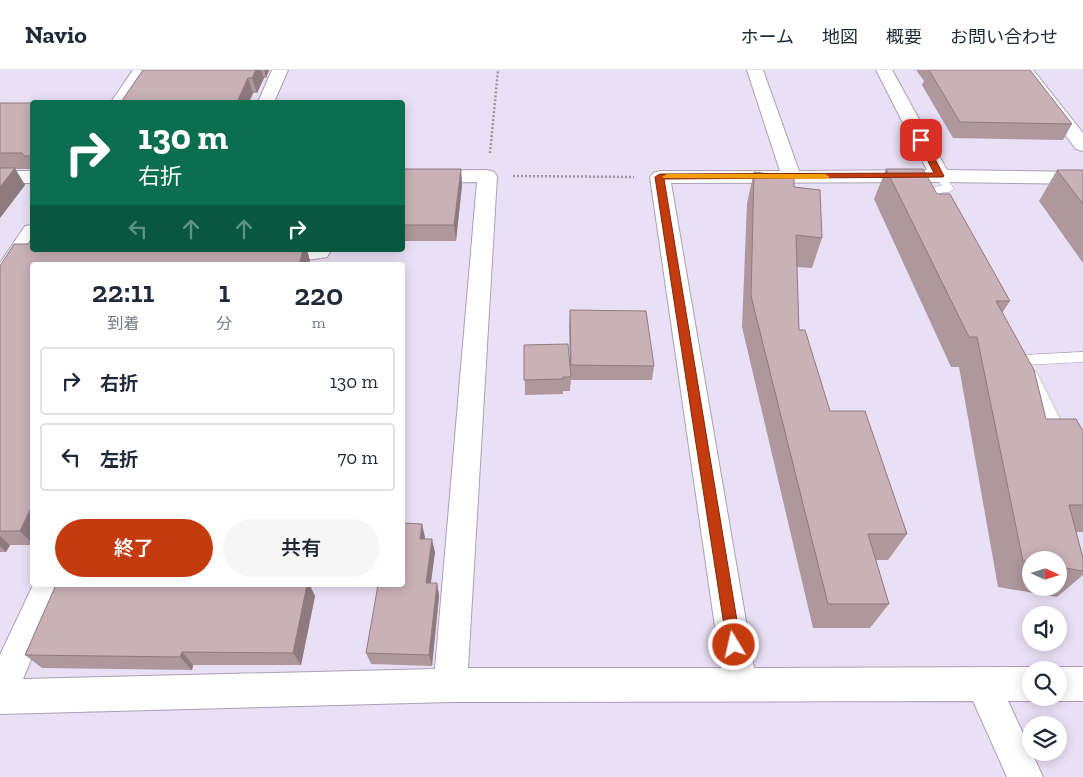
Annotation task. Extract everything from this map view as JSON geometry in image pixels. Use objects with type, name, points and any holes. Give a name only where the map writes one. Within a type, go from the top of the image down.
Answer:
[{"type":"street","points":[[120,100],[141,70]]},
{"type":"street","points":[[267,100],[280,70]]},
{"type":"street","points":[[755,70],[792,177]]},
{"type":"street","points":[[884,70],[940,176]]},
{"type":"street","points":[[1024,70],[1083,145]]},
{"type":"street","points":[[405,177],[488,176],[450,685]]},
{"type":"street","points":[[740,684],[660,177],[940,176],[1083,178]]},
{"type":"street","points":[[0,177],[30,177]]},
{"type":"street","points":[[0,280],[30,234]]},
{"type":"street","points":[[254,252],[319,252]]},
{"type":"street","points":[[0,692],[47,587]]},
{"type":"street","points":[[983,684],[1025,777]]},
{"type":"street","points":[[0,697],[450,685],[1022,684]]},
{"type":"street","points":[[1067,684],[1083,684]]},
{"type":"lane","points":[[940,176],[949,189],[932,190],[946,215]]},
{"type":"lane","points":[[1066,446],[1022,356],[1083,357]]},
{"type":"path","points":[[498,70],[488,176],[660,177]]},
{"type":"building","points":[[143,70],[256,70],[252,78],[248,78],[238,100],[122,100]]},
{"type":"building","points":[[929,70],[1030,70],[1072,124],[960,122]]},
{"type":"building","points":[[0,103],[30,103],[30,156],[24,156],[22,153],[0,153]]},
{"type":"building","points":[[0,168],[15,168],[0,187]]},
{"type":"building","points":[[405,169],[461,169],[454,225],[405,225]]},
{"type":"building","points":[[886,169],[923,169],[937,194],[950,194],[1010,301],[996,301],[1034,370],[1046,419],[1076,419],[1083,431],[1083,505],[1069,505],[1083,558],[1083,571],[1068,568],[1068,551],[1022,551],[1022,556],[977,337],[969,337]]},
{"type":"building","points":[[1057,170],[1083,170],[1083,204]]},
{"type":"building","points":[[754,172],[794,177],[794,187],[820,190],[822,238],[796,235],[799,330],[805,330],[830,411],[865,411],[907,534],[868,534],[889,604],[828,604],[751,296]]},
{"type":"building","points":[[30,241],[30,252],[302,252],[300,262],[30,262],[30,510],[20,531],[0,531],[0,266],[14,244],[28,244]]},
{"type":"building","points":[[570,310],[646,311],[654,366],[571,365]]},
{"type":"building","points":[[568,344],[571,377],[524,380],[524,345]]},
{"type":"building","points":[[405,523],[422,524],[420,539],[432,539],[426,583],[437,583],[429,655],[366,653],[378,587],[405,587]]},
{"type":"building","points":[[55,587],[307,587],[293,653],[182,652],[180,657],[25,655]]},
{"type":"slow traffic","points":[[667,177],[825,177]]},
{"type":"route","points":[[734,645],[660,177],[940,176],[921,140]]}]
